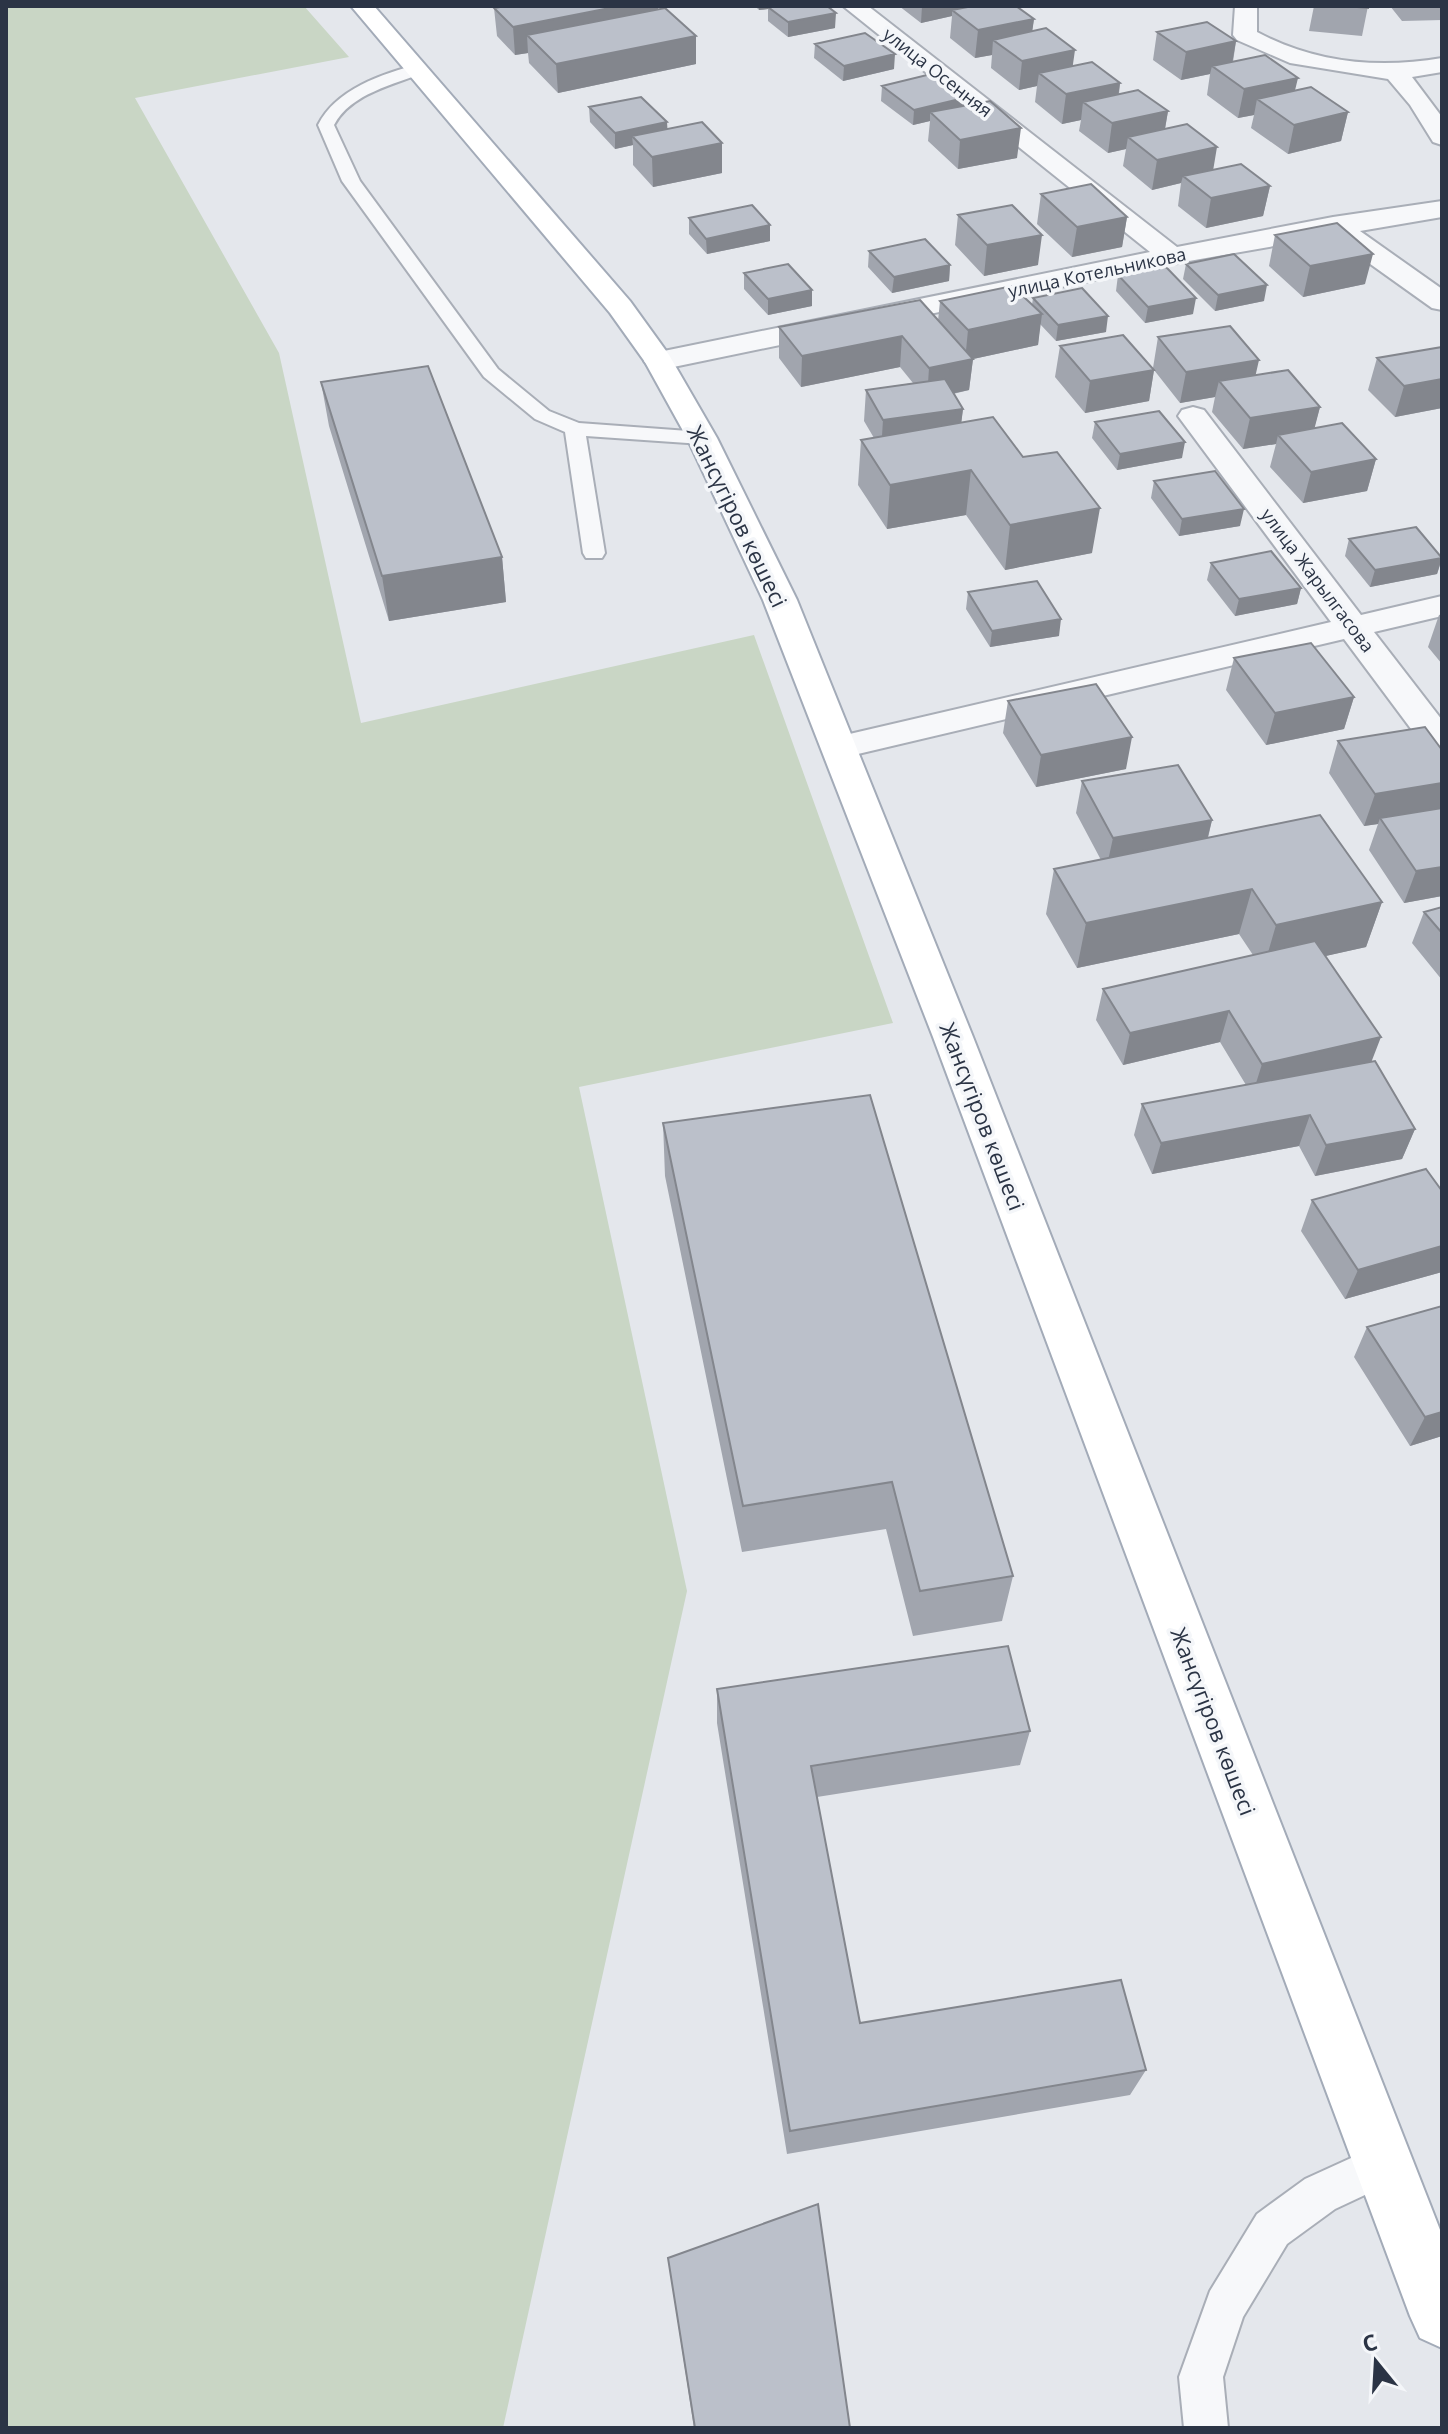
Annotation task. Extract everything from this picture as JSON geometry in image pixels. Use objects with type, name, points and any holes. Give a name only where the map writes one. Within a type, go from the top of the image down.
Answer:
[{"type":"main road","name":"Жансүгіров көшесі","points":[[362,6],[620,307],[659,361],[702,438],[780,600],[841,747],[1442,2316]]},
{"type":"street","name":"улица Осенняя","points":[[854,6],[1172,256]]},
{"type":"street","points":[[1246,6],[1245,35],[1273,52],[1346,69],[1395,73],[1442,65]]},
{"type":"street","points":[[1395,73],[1420,101],[1442,137]]},
{"type":"street","name":"улица Котельникова","points":[[659,361],[1172,256],[1333,225],[1442,209]]},
{"type":"street","points":[[1333,225],[1442,302]]},
{"type":"street","name":"улица Жарылгасова","points":[[1193,416],[1442,745]]},
{"type":"street","points":[[841,747],[1442,606]]},
{"type":"lane","points":[[419,69],[345,101],[330,111],[326,125],[351,181],[461,336],[491,373],[542,415],[575,429],[615,435],[702,438]]},
{"type":"lane","points":[[575,429],[594,553]]},
{"type":"lane","points":[[1206,2428],[1201,2377],[1225,2306],[1272,2229],[1320,2194],[1384,2164]]},
{"type":"green space","points":[[6,6],[304,6],[349,57],[135,98],[279,353],[361,723],[754,635],[893,1023],[579,1087],[687,1591],[503,2428],[6,2428]]},
{"type":"building","points":[[620,6],[513,27],[494,8]]},
{"type":"building","points":[[827,6],[836,13],[788,22],[768,7]]},
{"type":"building","points":[[973,6],[1016,6],[1034,19],[978,30],[952,10]]},
{"type":"building","points":[[665,8],[696,36],[556,64],[527,35]]},
{"type":"building","points":[[1207,22],[1236,41],[1186,52],[1157,32]]},
{"type":"building","points":[[1046,28],[1075,50],[1022,61],[993,40]]},
{"type":"building","points":[[865,33],[895,54],[844,66],[815,44]]},
{"type":"building","points":[[1265,55],[1298,78],[1244,89],[1212,66]]},
{"type":"building","points":[[1092,62],[1120,83],[1066,94],[1039,73]]},
{"type":"building","points":[[931,74],[964,98],[914,110],[882,86]]},
{"type":"building","points":[[1311,87],[1348,112],[1294,125],[1257,99]]},
{"type":"building","points":[[1138,90],[1168,111],[1112,123],[1083,102]]},
{"type":"building","points":[[641,97],[667,122],[615,133],[589,107]]},
{"type":"building","points":[[990,101],[1021,128],[960,140],[930,112]]},
{"type":"building","points":[[702,122],[722,143],[652,157],[632,136]]},
{"type":"building","points":[[1187,124],[1217,147],[1157,160],[1128,137]]},
{"type":"building","points":[[1241,164],[1270,186],[1211,198],[1183,176]]},
{"type":"building","points":[[1091,184],[1127,217],[1077,227],[1041,194]]},
{"type":"building","points":[[752,205],[770,225],[706,239],[689,218]]},
{"type":"building","points":[[1012,205],[1042,235],[987,245],[958,215]]},
{"type":"building","points":[[1337,223],[1373,254],[1310,266],[1275,235]]},
{"type":"building","points":[[925,239],[950,265],[894,277],[869,251]]},
{"type":"building","points":[[1234,254],[1267,285],[1218,295],[1186,264]]},
{"type":"building","points":[[788,264],[812,290],[768,299],[744,273]]},
{"type":"building","points":[[1166,267],[1196,298],[1148,307],[1118,275]]},
{"type":"building","points":[[1012,286],[1042,314],[968,330],[940,301]]},
{"type":"building","points":[[1082,288],[1108,316],[1058,325],[1033,298]]},
{"type":"building","points":[[920,300],[973,359],[929,368],[902,336],[802,356],[779,327]]},
{"type":"building","points":[[1230,326],[1259,360],[1186,372],[1158,337]]},
{"type":"building","points":[[1123,335],[1154,370],[1090,381],[1060,346]]},
{"type":"building","points":[[1442,347],[1442,379],[1404,386],[1377,358]]},
{"type":"building","points":[[428,366],[502,557],[382,576],[321,382]]},
{"type":"building","points":[[1288,370],[1320,407],[1250,418],[1219,381]]},
{"type":"building","points":[[945,379],[963,409],[883,420],[866,390]]},
{"type":"building","points":[[1159,411],[1185,442],[1120,454],[1095,422]]},
{"type":"building","points":[[993,417],[1023,457],[1057,452],[1100,508],[1010,525],[971,470],[890,485],[861,440]]},
{"type":"building","points":[[1342,423],[1376,459],[1311,472],[1278,435]]},
{"type":"building","points":[[1215,471],[1244,509],[1182,519],[1154,481]]},
{"type":"building","points":[[1416,527],[1442,558],[1375,570],[1349,539]]},
{"type":"building","points":[[1271,551],[1301,588],[1239,599],[1211,563]]},
{"type":"building","points":[[1037,581],[1061,619],[992,631],[968,592]]},
{"type":"building","points":[[1311,643],[1354,697],[1275,713],[1234,658]]},
{"type":"building","points":[[1096,684],[1132,737],[1041,755],[1008,701]]},
{"type":"building","points":[[1425,727],[1442,750],[1442,783],[1375,794],[1338,741]]},
{"type":"building","points":[[1178,765],[1212,820],[1113,838],[1082,781]]},
{"type":"building","points":[[1442,808],[1442,867],[1416,871],[1380,818]]},
{"type":"building","points":[[1320,815],[1382,902],[1276,925],[1252,889],[1086,923],[1054,869]]},
{"type":"building","points":[[1442,907],[1442,933],[1424,912]]},
{"type":"building","points":[[1315,941],[1381,1037],[1262,1064],[1229,1011],[1130,1033],[1103,989]]},
{"type":"building","points":[[1375,1061],[1415,1129],[1326,1145],[1310,1115],[1161,1143],[1142,1104]]},
{"type":"building","points":[[870,1095],[1013,1576],[920,1591],[892,1482],[743,1506],[663,1123]]},
{"type":"building","points":[[1426,1169],[1442,1191],[1442,1246],[1358,1270],[1312,1200]]},
{"type":"building","points":[[1442,1306],[1442,1412],[1425,1417],[1367,1327]]},
{"type":"building","points":[[1008,1646],[1030,1731],[811,1766],[860,2023],[1121,1980],[1146,2070],[790,2131],[717,1689]]},
{"type":"building","points":[[818,2204],[850,2428],[695,2428],[668,2258]]}]
